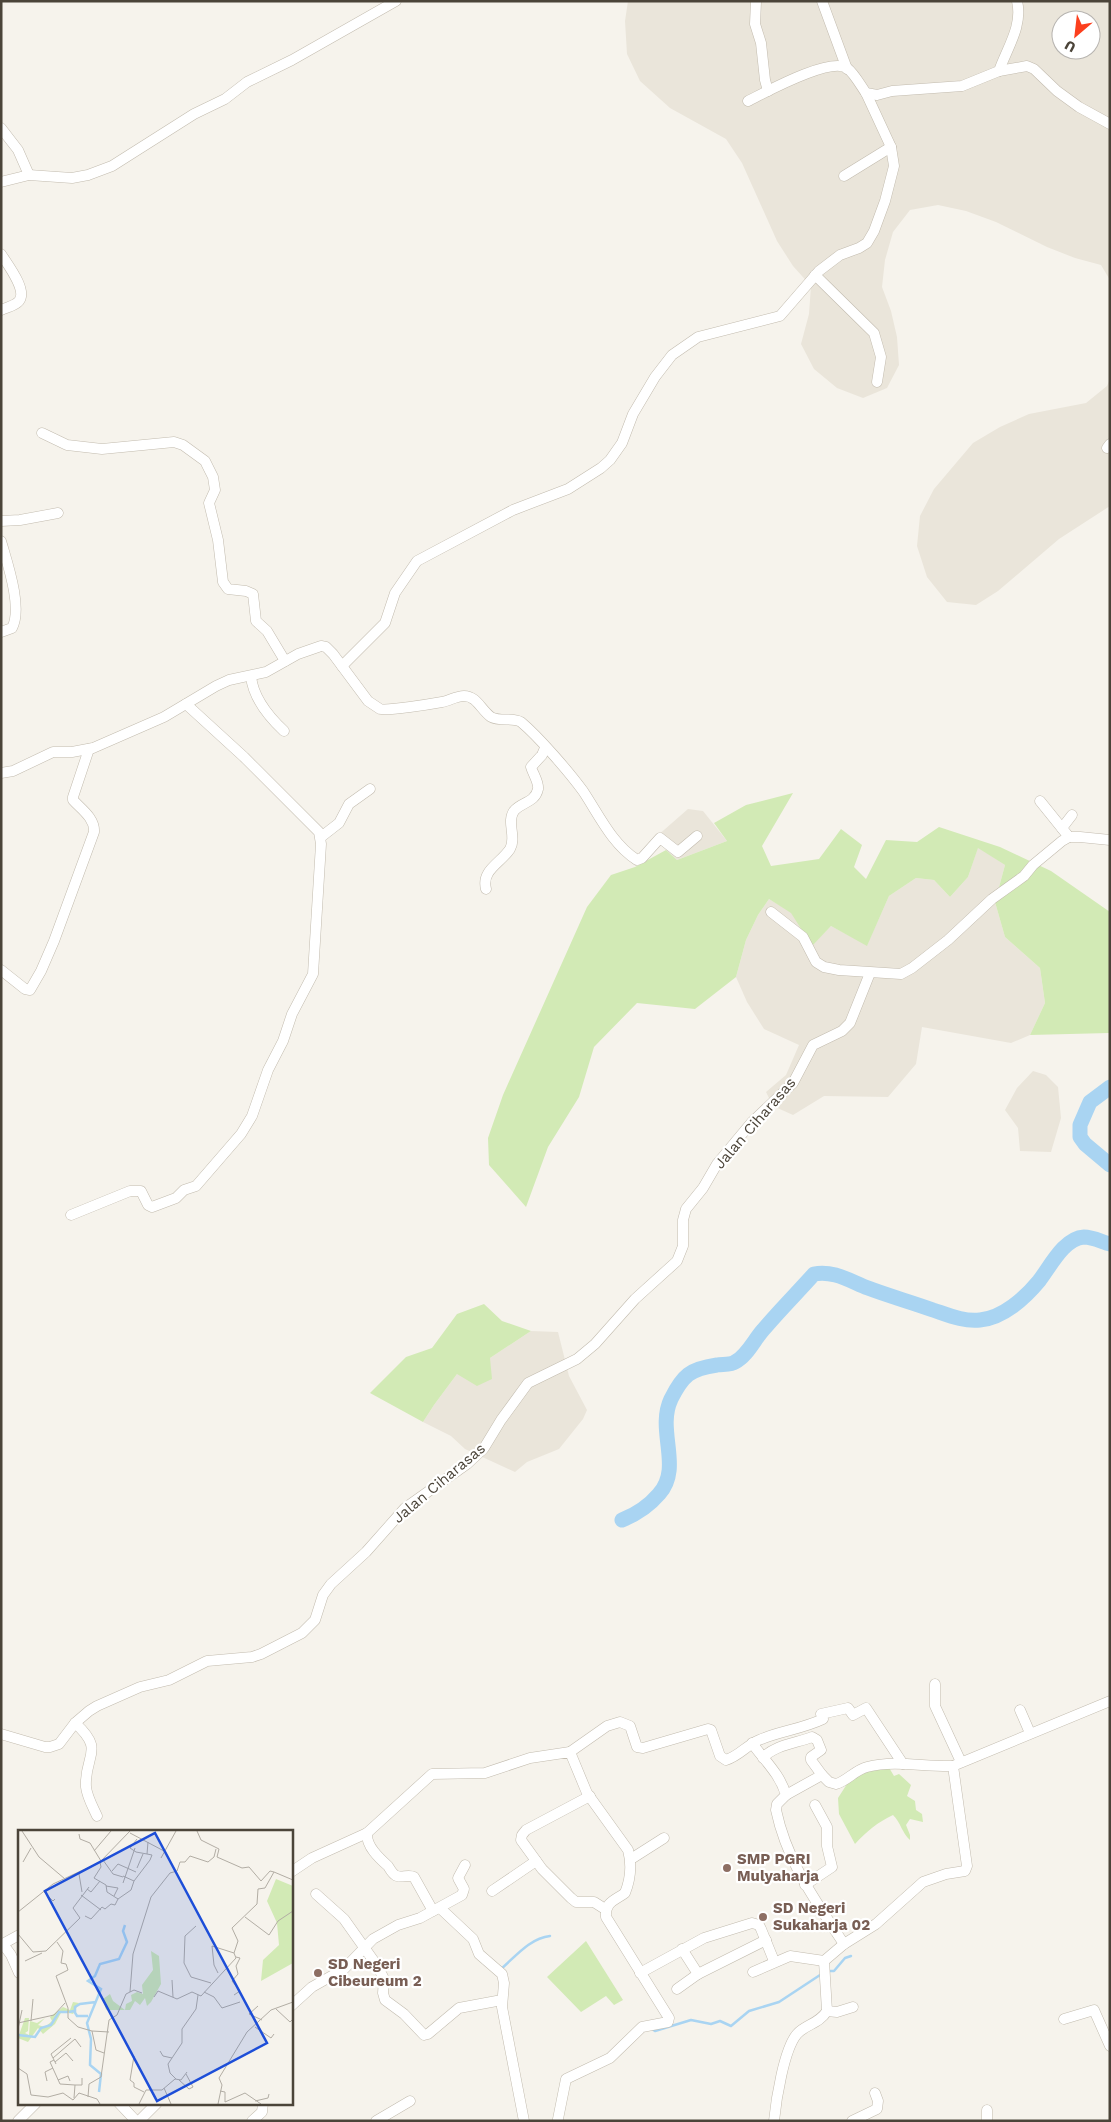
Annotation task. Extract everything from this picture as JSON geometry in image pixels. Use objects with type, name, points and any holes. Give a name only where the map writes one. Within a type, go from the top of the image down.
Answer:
[{"type":"street","points":[[1,182],[29,175],[72,178],[88,175],[112,166],[194,114],[225,99],[247,82],[292,60],[396,1]]},
{"type":"street","points":[[756,1],[755,24],[761,43],[768,91]]},
{"type":"street","points":[[342,666],[385,624],[395,593],[417,561],[513,510],[568,489],[601,468],[616,453],[633,414],[655,377],[672,355],[698,337],[780,316],[815,275],[840,255],[860,248],[871,237],[893,174],[894,166],[890,147],[866,94],[848,69],[822,1]]},
{"type":"street","points":[[999,71],[1018,25],[1019,11],[1017,1]]},
{"type":"street","points":[[748,101],[807,74],[835,66],[848,69]]},
{"type":"street","points":[[866,94],[877,95],[892,91],[962,86],[999,71],[1027,66],[1034,69],[1079,107],[1110,124]]},
{"type":"street","points":[[1,128],[18,150],[29,175]]},
{"type":"street","points":[[844,176],[890,147]]},
{"type":"street","points":[[1,254],[22,292],[21,298],[17,303],[1,310]]},
{"type":"street","points":[[815,275],[874,332],[881,357],[877,382]]},
{"type":"street","points":[[42,433],[67,445],[102,448],[174,442],[183,445],[205,461],[215,486],[209,503],[218,540],[223,582],[228,589],[246,591],[253,594],[256,621],[267,631],[285,661]]},
{"type":"street","points":[[1,521],[20,520],[58,513]]},
{"type":"street","points":[[1,541],[13,589],[15,614],[13,626],[1,632]]},
{"type":"street","points":[[1,774],[13,771],[53,752],[72,752],[89,749],[164,717],[229,680],[266,672],[285,661],[321,646],[329,650],[368,701],[380,709],[443,702],[458,696],[468,696],[476,701],[490,716],[521,722],[583,791],[604,826],[631,856],[637,860],[642,858],[660,838],[678,852],[697,836]]},
{"type":"street","points":[[251,676],[252,686],[261,705],[284,731]]},
{"type":"street","points":[[71,1215],[130,1191],[141,1191],[148,1205],[152,1207],[176,1198],[184,1190],[196,1186],[241,1134],[252,1116],[268,1070],[283,1041],[292,1014],[313,974],[321,837],[316,827],[186,704]]},
{"type":"street","points":[[486,889],[487,874],[512,845],[512,817],[514,811],[521,805],[528,803],[538,791],[538,785],[531,767],[542,755],[545,748]]},
{"type":"street","points":[[1,970],[25,989],[30,990],[41,971],[54,941],[94,832],[91,819],[73,800],[89,749]]},
{"type":"street","points":[[321,837],[339,823],[349,804],[370,789]]},
{"type":"street","points":[[1040,800],[1070,837]]},
{"type":"street","points":[[1062,828],[1072,815]]},
{"type":"street","points":[[771,912],[803,937],[813,958],[820,964],[839,970],[900,974],[912,968],[952,936],[992,899],[1024,876],[1051,849],[1070,837],[1092,837],[1110,840]]},
{"type":"street","name":"Jalan Ciharasas","points":[[1,1734],[50,1747],[59,1744],[75,1723],[89,1711],[140,1687],[169,1680],[207,1661],[252,1657],[302,1632],[309,1626],[315,1620],[323,1595],[332,1584],[366,1552],[405,1508],[467,1464],[484,1448],[501,1420],[528,1383],[577,1359],[595,1344],[635,1299],[677,1261],[682,1246],[683,1220],[686,1209],[703,1188],[717,1164],[746,1129],[793,1083],[813,1045],[842,1031],[850,1023],[870,973]]},
{"type":"street","points":[[753,1972],[774,1961],[790,1956],[824,1961],[844,1944],[876,1924],[923,1882],[946,1874],[963,1873],[966,1869],[957,1764],[935,1706],[935,1684]]},
{"type":"street","points":[[763,1758],[774,1749],[815,1737],[821,1749],[811,1757],[811,1760],[829,1782],[836,1784],[862,1769],[902,1764],[932,1767],[957,1764],[1005,1746],[1030,1733],[1110,1701]]},
{"type":"street","points":[[292,1871],[312,1858],[366,1833],[432,1774],[485,1773],[530,1758],[570,1752],[607,1726],[620,1722],[630,1726],[637,1748],[643,1748],[708,1729],[713,1733],[720,1756],[726,1760],[752,1743],[823,1720],[821,1714],[848,1708],[853,1715],[866,1708],[902,1764]]},
{"type":"street","points":[[1020,1710],[1030,1733]]},
{"type":"street","points":[[75,1723],[86,1734],[93,1747],[86,1786],[97,1816]]},
{"type":"street","points":[[752,1743],[779,1776],[786,1794]]},
{"type":"street","points":[[570,1752],[590,1796],[628,1850],[631,1859],[630,1882],[625,1893],[605,1909]]},
{"type":"street","points":[[822,1775],[786,1794],[777,1804],[778,1820],[787,1850],[805,1885],[844,1944]]},
{"type":"street","points":[[590,1796],[526,1830],[521,1840],[536,1861],[560,1888],[576,1902],[594,1902],[605,1909]]},
{"type":"street","points":[[805,1885],[832,1867],[827,1827],[816,1805]]},
{"type":"street","points":[[366,1833],[380,1861],[388,1866],[398,1877],[409,1875],[414,1877],[436,1910],[473,1939],[482,1956],[500,1970],[504,1983],[502,2000],[524,2121]]},
{"type":"street","points":[[631,1859],[664,1838]]},
{"type":"street","points":[[492,1891],[536,1861]]},
{"type":"street","points":[[292,2005],[312,1987],[344,1969],[372,1939],[398,1925],[420,1918],[436,1910],[464,1893],[458,1878],[465,1865]]},
{"type":"street","points":[[316,1894],[335,1910],[364,1947],[384,1977],[383,1993],[385,2000],[404,2014],[425,2036],[459,2008],[502,2000]]},
{"type":"street","points":[[558,2120],[566,2079],[610,2058],[642,2027],[668,2022],[669,2018],[611,1927],[606,1917],[605,1909]]},
{"type":"street","points":[[640,1973],[704,1938],[752,1923],[760,1926],[774,1961]]},
{"type":"street","points":[[18,1936],[2,1945],[11,1956],[18,1970]]},
{"type":"street","points":[[677,1989],[698,1974],[766,1940]]},
{"type":"street","points":[[682,1949],[698,1974]]},
{"type":"street","points":[[774,2121],[779,2084],[793,2041],[799,2032],[818,2022],[827,2011],[824,1961]]},
{"type":"street","points":[[827,2011],[837,2012],[852,2007]]},
{"type":"street","points":[[1064,2019],[1094,2010],[1110,2046]]},
{"type":"street","points":[[852,2121],[877,2109],[878,2101],[875,2092]]},
{"type":"street","points":[[376,2121],[410,2101]]},
{"type":"street","points":[[18,2121],[35,2104]]},
{"type":"street","points":[[120,2104],[137,2121],[156,2104]]},
{"type":"street","points":[[257,2119],[264,2108],[263,2104]]},
{"type":"street","points":[[986,2110],[987,2121]]},
{"type":"shaded area","points":[[628,1],[1110,1],[1110,280],[1101,265],[1075,258],[1047,247],[996,222],[966,211],[938,205],[910,210],[893,232],[885,260],[882,287],[891,311],[897,337],[899,365],[887,388],[863,398],[837,388],[814,369],[801,344],[809,314],[811,286],[793,266],[777,241],[742,163],[726,139],[670,108],[640,81],[627,54],[625,21]]},
{"type":"shaded area","points":[[1110,379],[1110,506],[1059,539],[998,591],[976,605],[947,602],[927,577],[917,546],[920,516],[934,489],[973,443],[1000,427],[1029,414],[1086,403],[1107,386]]},
{"type":"shaded area","points":[[688,809],[703,811],[727,841],[677,860],[656,837]]},
{"type":"shaded area","points":[[978,847],[1005,865],[995,902],[1005,937],[1040,968],[1045,1003],[1030,1035],[1011,1043],[922,1027],[916,1064],[888,1097],[824,1096],[793,1115],[773,1106],[766,1092],[786,1075],[799,1045],[764,1029],[747,1002],[736,977],[746,940],[758,915],[769,899],[791,912],[812,945],[831,926],[867,945],[889,896],[916,878],[934,880],[950,897],[968,877]]},
{"type":"shaded area","points":[[1033,1071],[1046,1075],[1058,1087],[1061,1118],[1051,1152],[1020,1151],[1018,1128],[1005,1110],[1017,1088]]},
{"type":"shaded area","points":[[531,1331],[558,1332],[569,1376],[587,1410],[583,1419],[559,1449],[527,1462],[515,1472],[465,1449],[451,1436],[423,1422],[457,1374],[490,1358]]},
{"type":"green space","points":[[793,793],[762,846],[771,866],[819,859],[841,829],[862,845],[854,867],[866,879],[886,840],[917,842],[939,827],[1000,847],[1051,871],[1110,912],[1109,1033],[1030,1035],[1045,1003],[1040,968],[1005,937],[995,902],[1005,865],[978,848],[968,877],[950,897],[934,880],[916,878],[889,896],[867,946],[831,926],[812,946],[791,913],[769,899],[758,915],[746,940],[736,977],[695,1009],[637,1003],[594,1047],[579,1097],[548,1147],[526,1207],[489,1165],[488,1138],[503,1095],[587,907],[611,875],[635,867],[666,850],[677,860],[727,841],[714,823],[746,805]]},
{"type":"green space","points":[[484,1304],[502,1321],[531,1331],[490,1358],[492,1379],[477,1386],[457,1374],[423,1422],[370,1393],[406,1357],[432,1348],[457,1314]]},
{"type":"green space","points":[[888,1766],[894,1776],[899,1774],[911,1785],[907,1796],[915,1801],[916,1810],[922,1814],[923,1822],[910,1819],[906,1825],[910,1840],[893,1815],[873,1827],[855,1844],[839,1814],[838,1798],[847,1784],[863,1769]]},
{"type":"green space","points":[[586,1941],[623,2000],[614,2005],[606,1996],[581,2012],[547,1977]]},
{"type":"waterway","points":[[1110,1087],[1090,1102],[1080,1125],[1080,1137],[1085,1144],[1110,1165]]},
{"type":"waterway","points":[[622,1520],[637,1513],[655,1499],[666,1483],[669,1472],[667,1411],[679,1384],[688,1374],[694,1371],[731,1364],[739,1359],[814,1274],[835,1275],[950,1316],[968,1320],[980,1320],[1005,1311],[1027,1294],[1039,1281],[1058,1254],[1070,1242],[1084,1237],[1110,1244]]},
{"type":"waterway","points":[[501,1969],[529,1944],[550,1936]]},
{"type":"waterway","points":[[828,1971],[834,1971],[845,1958],[851,1956]]},
{"type":"waterway","points":[[652,2029],[655,2031],[691,2020],[711,2024],[720,2021],[731,2026],[749,2011],[779,2002],[820,1975]]},
{"type":"place","name":"SMP PGRI Mulyaharja","points":[[727,1868]]},
{"type":"place","name":"SD Negeri Sukaharja 02","points":[[763,1917]]},
{"type":"place","name":"SD Negeri Cibeureum 2","points":[[318,1973]]}]
